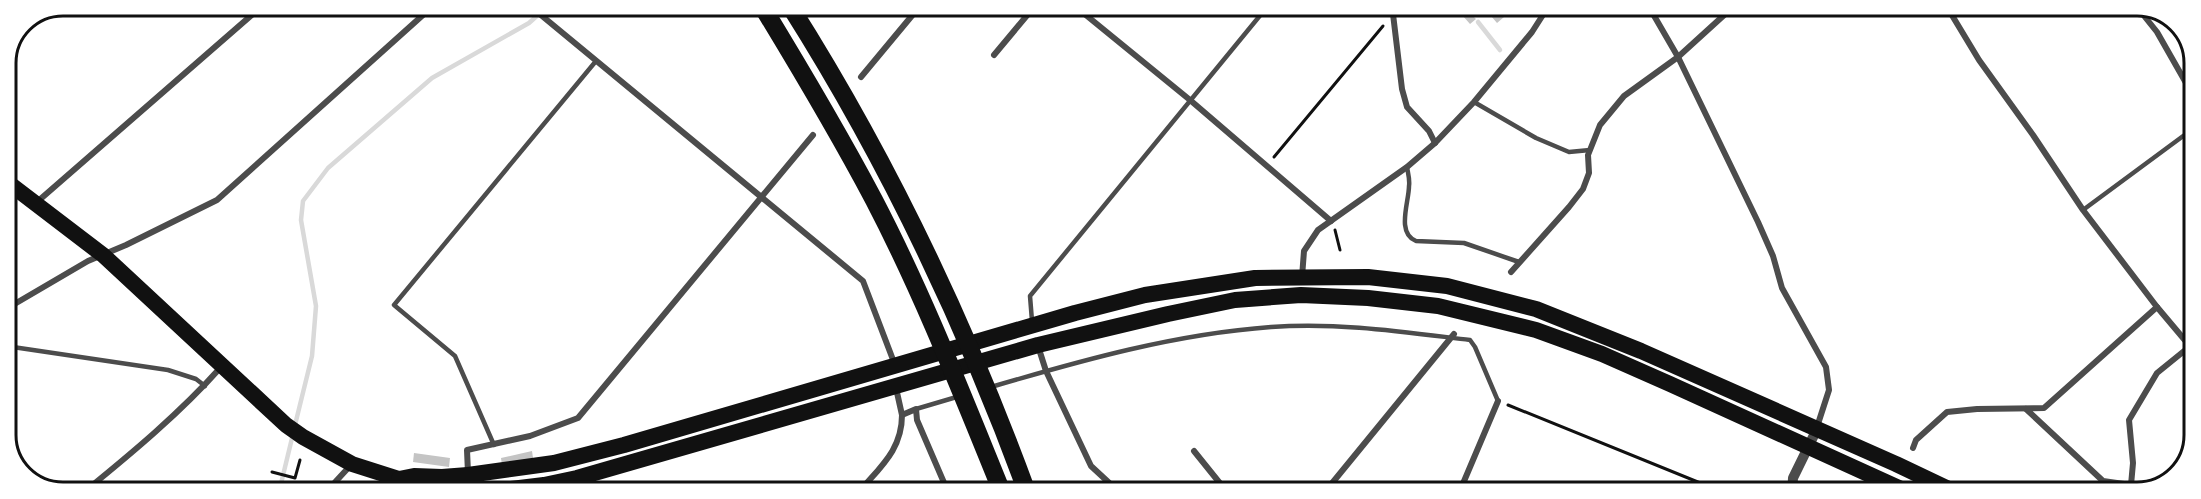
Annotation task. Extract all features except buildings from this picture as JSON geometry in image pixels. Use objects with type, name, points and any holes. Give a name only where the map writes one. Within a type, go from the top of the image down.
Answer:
[{"type":"highway","points":[[768,16],[805,76],[874,201],[931,320],[998,482]]},
{"type":"highway","points":[[796,16],[826,63],[883,168],[956,313],[998,412],[1023,482]]},
{"type":"highway","points":[[16,188],[103,255],[286,425],[351,464],[403,482]]},
{"type":"highway","points":[[399,479],[414,476],[468,475],[554,463],[624,445],[1034,325],[1145,295],[1255,278],[1368,277],[1447,286],[1536,309],[1641,351],[1933,482]]},
{"type":"highway","points":[[558,482],[1038,345],[1235,300],[1301,295],[1368,298],[1438,306],[1536,330],[1602,354],[1885,482]]},
{"type":"highway","points":[[468,475],[468,482]]},
{"type":"street","points":[[37,203],[251,16]]},
{"type":"street","points":[[17,303],[88,261],[217,200],[422,16]]},
{"type":"street","points":[[542,16],[863,282],[895,366]]},
{"type":"street","points":[[861,77],[912,16]]},
{"type":"street","points":[[994,55],[1026,16]]},
{"type":"street","points":[[1087,16],[1332,220]]},
{"type":"street","points":[[1393,16],[1402,89],[1407,107],[1429,131],[1435,143]]},
{"type":"street","points":[[1302,277],[1304,251],[1318,230],[1407,167],[1435,143],[1474,102],[1532,32],[1542,16]]},
{"type":"street","points":[[1654,16],[1678,57],[1773,256],[1782,288],[1826,367],[1829,390],[1816,429],[1793,482]]},
{"type":"street","points":[[1511,272],[1583,189],[1589,173],[1590,150],[1600,125],[1624,96],[1678,57],[1723,16]]},
{"type":"street","points":[[1952,16],[1979,60],[2083,210],[2157,307],[2184,336]]},
{"type":"street","points":[[2145,17],[2157,32],[2184,79]]},
{"type":"street","points":[[468,475],[467,450],[530,436],[578,418],[813,135]]},
{"type":"street","points":[[1913,448],[1916,440],[1947,412],[1977,408],[2044,408],[2157,307]]},
{"type":"street","points":[[1333,482],[1453,336]]},
{"type":"street","points":[[1038,345],[1046,371],[1091,466],[1108,482]]},
{"type":"street","points":[[2131,482],[2133,463],[2129,420],[2157,373],[2184,353]]},
{"type":"street","points":[[96,482],[205,386],[222,366]]},
{"type":"street","points":[[867,482],[896,447],[902,429],[902,415],[896,387]]},
{"type":"street","points":[[1464,482],[1498,401]]},
{"type":"street","points":[[902,415],[916,409],[917,420],[944,482]]},
{"type":"street","points":[[2026,409],[2103,482]]},
{"type":"street","points":[[1194,451],[1219,482]]},
{"type":"street","points":[[335,482],[351,464]]},
{"type":"lane","points":[[1034,325],[1030,296],[1260,16]]},
{"type":"lane","points":[[494,445],[455,356],[394,305],[596,61]]},
{"type":"lane","points":[[1474,102],[1547,143],[1569,152],[1590,150]]},
{"type":"lane","points":[[2083,210],[2184,135]]},
{"type":"lane","points":[[1407,167],[1410,186],[1405,213],[1406,233],[1411,238],[1464,243],[1519,262]]},
{"type":"lane","points":[[981,390],[1069,363],[1173,339],[1272,327],[1374,327],[1470,340],[1498,401]]},
{"type":"lane","points":[[17,348],[168,370],[196,379],[205,386]]},
{"type":"lane","points":[[916,409],[970,393]]},
{"type":"path","points":[[1267,166],[1391,16]]},
{"type":"path","points":[[1332,220],[1340,250]]},
{"type":"path","points":[[1498,401],[1698,482]]},
{"type":"path","points":[[272,472],[295,478],[300,460]]},
{"type":"waterway","points":[[295,425],[312,356],[316,306],[301,220],[303,201],[328,168],[432,78],[529,23],[537,16]]},
{"type":"waterway","points":[[1478,22],[1500,50]]},
{"type":"waterway","points":[[281,482],[293,434]]}]
